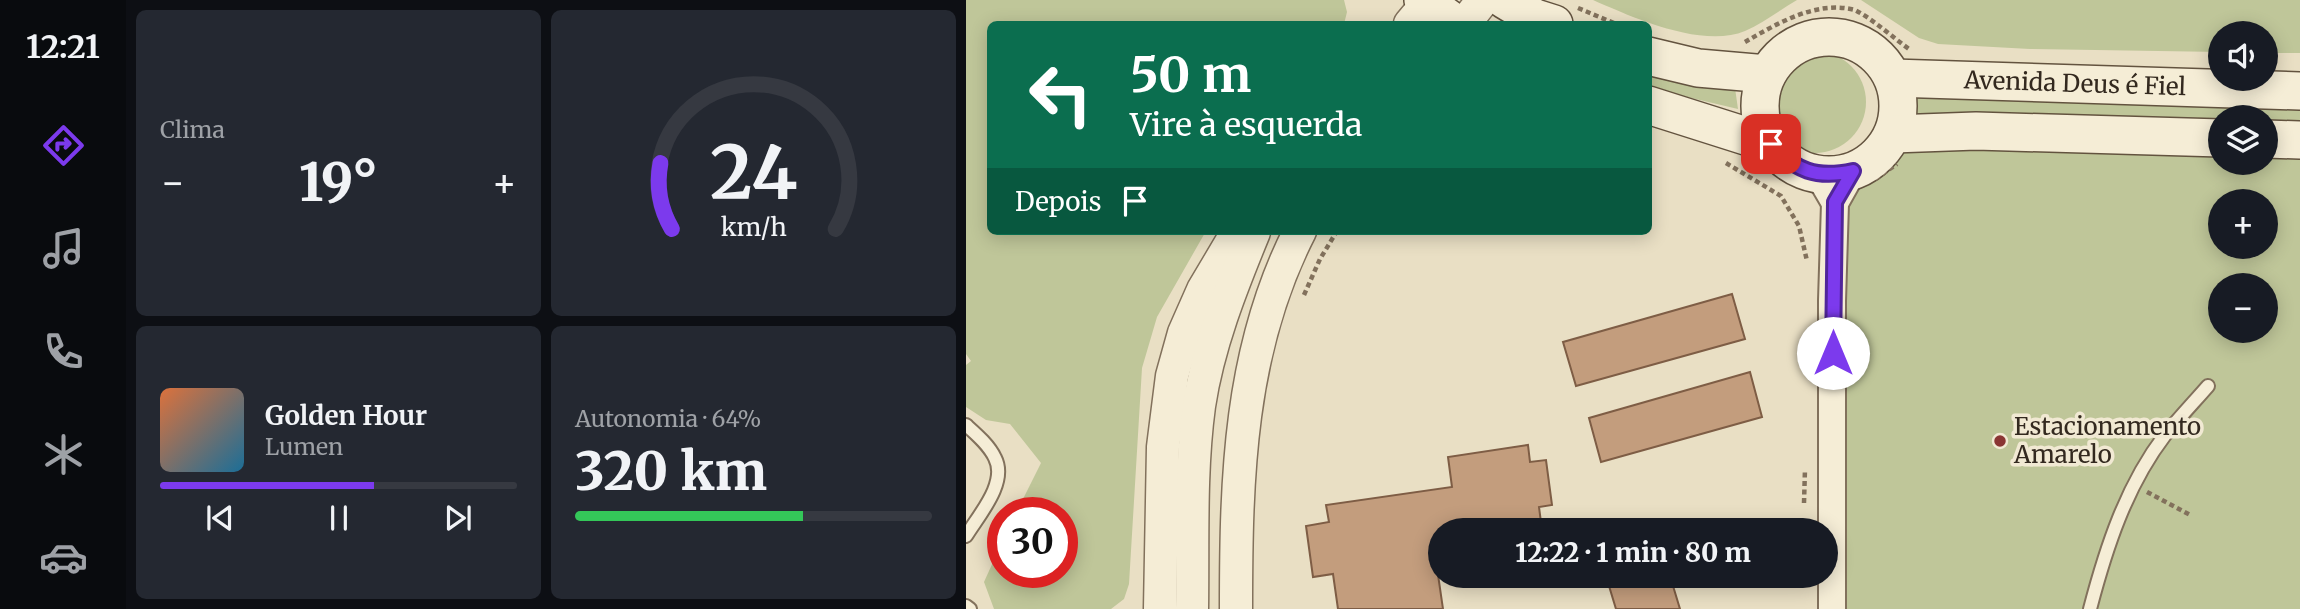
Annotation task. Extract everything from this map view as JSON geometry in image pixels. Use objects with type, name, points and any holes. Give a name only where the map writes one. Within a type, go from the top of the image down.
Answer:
[{"type":"main road","points":[[1505,0],[1535,18],[1563,15]]},
{"type":"main road","points":[[1831,37],[1850,40],[1868,48],[1893,78],[1898,96],[1897,148],[1880,153],[1844,183],[1801,169],[1784,159],[1771,144],[1763,127],[1761,92],[1767,74],[1794,46],[1812,39],[1831,37]]},
{"type":"main road","points":[[1652,57],[1698,68],[1767,74]]},
{"type":"main road","name":"Avenida Deus é Fiel","points":[[1893,78],[2300,91]]},
{"type":"main road","points":[[1652,106],[1771,144]]},
{"type":"main road","name":"Avenida Deus é Fiel","points":[[1897,148],[1976,131],[2208,138]]},
{"type":"main road","points":[[2278,139],[2300,140]]},
{"type":"street","points":[[1466,21],[1483,0]]},
{"type":"street","points":[[1832,609],[1832,301],[1844,183]]},
{"type":"street","points":[[1157,603],[1163,447],[1172,376],[1184,333],[1203,290],[1235,235]]},
{"type":"street","points":[[1192,609],[1195,443],[1200,404],[1222,317],[1253,235]]},
{"type":"street","points":[[1236,609],[1236,506],[1245,406],[1265,320],[1298,235]]},
{"type":"lane","points":[[2090,609],[2107,549],[2129,494],[2164,437],[2208,386]]},
{"type":"lane","points":[[966,425],[971,439],[996,458],[998,470],[996,486],[966,536]]},
{"type":"lane","points":[[966,606],[970,609]]},
{"type":"path","points":[[1563,15],[1598,21]]},
{"type":"path","points":[[1844,183],[1897,148]]},
{"type":"path","points":[[1718,159],[1781,196],[1799,226],[1808,272]]},
{"type":"path","points":[[1303,297],[1335,235]]},
{"type":"path","points":[[1804,503],[1805,463]]},
{"type":"path","points":[[2150,494],[2192,516]]},
{"type":"green space","points":[[966,0],[1344,0],[1347,12],[1345,21],[987,21],[987,235],[1204,235],[1157,317],[1142,368],[1129,584],[1124,599],[1111,609],[994,609],[984,582],[987,575],[987,588],[1078,588],[1078,497],[1024,497],[1041,463],[1010,424],[986,420],[966,407],[966,365],[971,361],[966,354]]},
{"type":"green space","points":[[1593,0],[1797,0],[1745,31],[1728,36],[1688,34],[1627,15]]},
{"type":"green space","points":[[1861,0],[2300,0],[2300,53],[2278,53],[2278,21],[2208,21],[2208,52],[2030,49],[1938,44],[1919,38]]},
{"type":"green space","points":[[1815,51],[1835,55],[1851,66],[1862,82],[1866,102],[1862,122],[1851,138],[1835,149],[1815,153],[1795,149],[1779,138],[1768,122],[1764,102],[1768,82],[1779,66],[1795,55]]},
{"type":"green space","points":[[1652,74],[1735,88],[1738,109],[1652,89]]},
{"type":"green space","points":[[1899,84],[2300,95],[2300,128],[2278,127],[2278,105],[2208,105],[2208,126],[1898,118]]},
{"type":"green space","points":[[1903,132],[2208,138],[2208,175],[2278,175],[2278,139],[2300,140],[2300,609],[1832,609],[1832,588],[1838,588],[1838,518],[1833,518],[1835,203],[1862,167]]},
{"type":"building","points":[[1732,294],[1745,339],[1576,386],[1563,342]]},
{"type":"building","points":[[1750,372],[1762,417],[1601,462],[1589,418]]},
{"type":"building","points":[[1528,445],[1530,462],[1546,460],[1552,505],[1539,507],[1540,518],[1428,518],[1428,588],[1440,588],[1443,609],[1338,609],[1333,574],[1313,577],[1306,526],[1329,522],[1326,505],[1452,487],[1448,457]]},
{"type":"building","points":[[1610,588],[1674,588],[1680,609],[1616,609]]},
{"type":"place","name":"Estacionamento Amarelo","points":[[2000,441]]},
{"type":"route","points":[[1771,144],[1784,159],[1801,169],[1836,175],[1853,171],[1835,202],[1833,353]]}]
